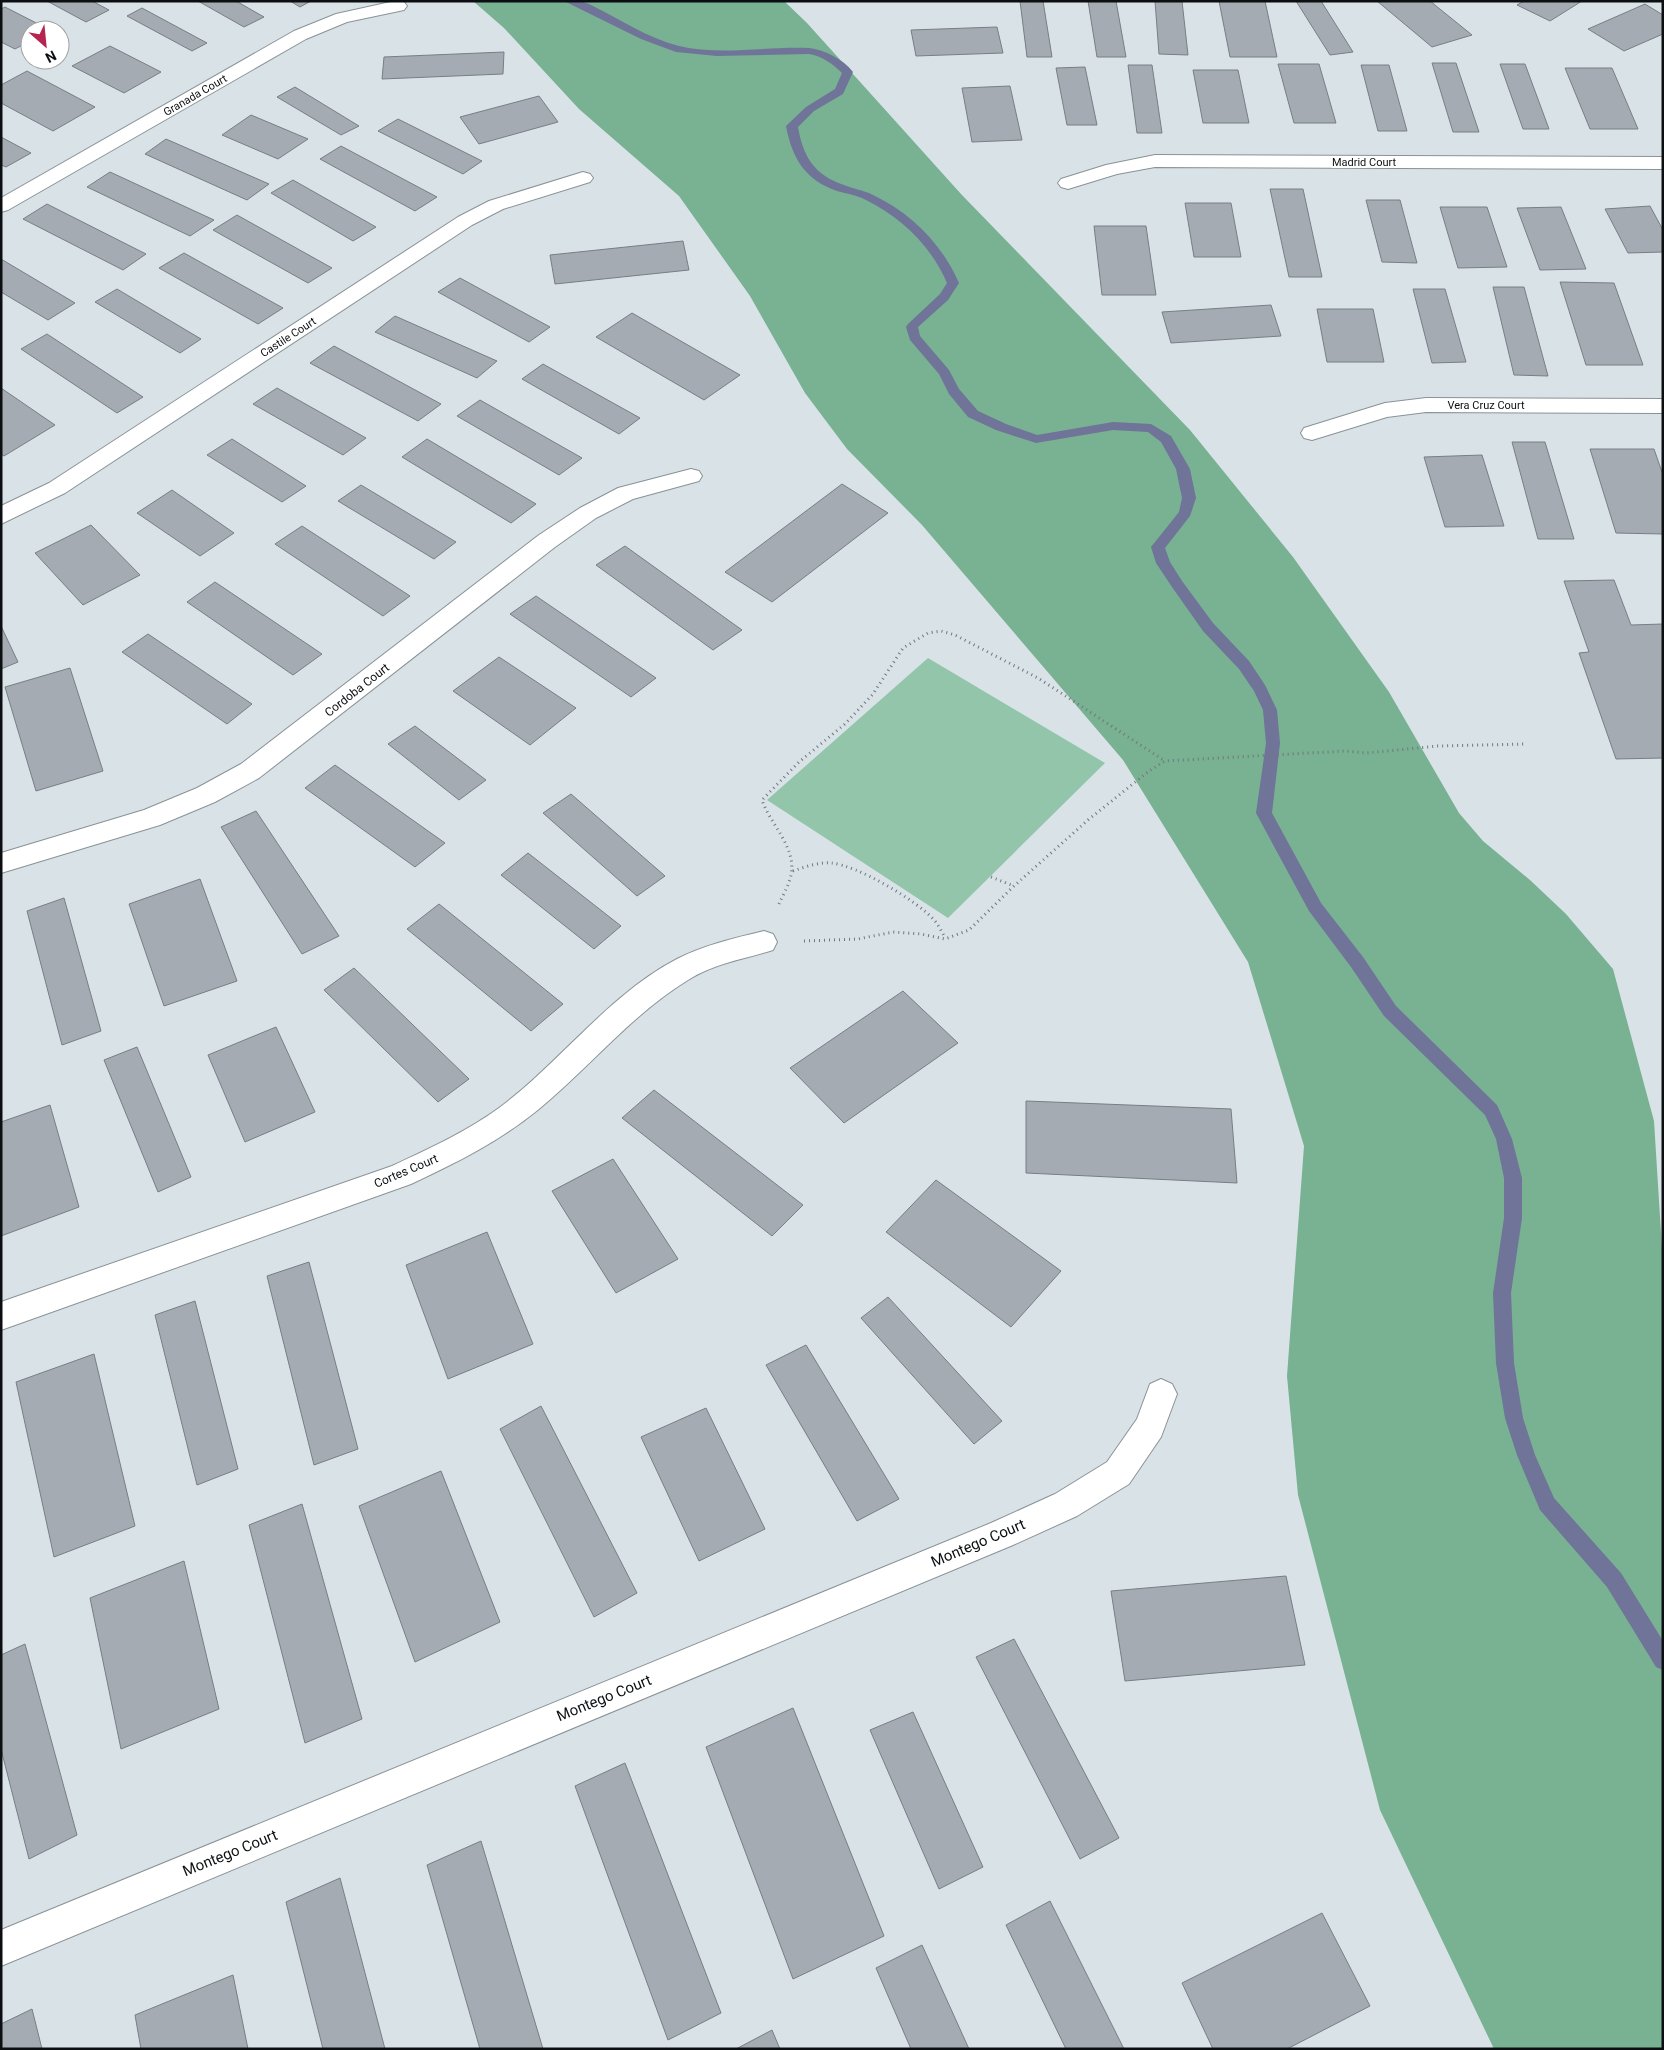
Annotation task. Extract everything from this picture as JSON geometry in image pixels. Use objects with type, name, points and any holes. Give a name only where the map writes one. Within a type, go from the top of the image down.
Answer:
[{"type":"street","name":"Granada Court","points":[[1,206],[300,35],[342,18],[398,6]]},
{"type":"street","name":"Madrid Court","points":[[1068,183],[1113,169],[1155,161],[1663,163]]},
{"type":"street","name":"Castile Court","points":[[1,516],[57,488],[465,221],[496,205],[583,178]]},
{"type":"street","name":"Vera Cruz Court","points":[[1312,433],[1385,410],[1426,404],[1663,406]]},
{"type":"street","name":"Cordoba Court","points":[[1,863],[151,818],[206,796],[250,771],[297,736],[547,540],[588,513],[626,493],[691,476]]},
{"type":"street","name":"Cortes Court","points":[[1,1316],[402,1175],[459,1147],[508,1116],[612,1022],[679,971],[728,952],[764,942]]},
{"type":"street","name":"Montego Court","points":[[1,1948],[992,1538],[1066,1505],[1118,1473],[1150,1426],[1162,1394]]},
{"type":"path","points":[[1165,761],[1038,678],[955,635],[941,631],[928,633],[903,648],[873,694],[845,724],[799,762],[762,800],[764,809],[790,855],[793,871],[764,942],[858,940],[893,932],[921,934],[945,939],[969,930],[1014,886],[1088,820],[1149,771],[1165,761],[1345,751],[1366,753],[1446,746],[1527,744]]},
{"type":"path","points":[[793,871],[817,864],[838,864],[873,879],[913,904],[936,922],[945,939]]},
{"type":"path","points":[[991,876],[1014,886]]},
{"type":"green space","points":[[473,1],[784,1],[807,23],[961,194],[1190,430],[1293,557],[1389,692],[1459,813],[1483,841],[1530,880],[1566,914],[1613,969],[1654,1121],[1663,1265],[1663,2049],[1494,2049],[1380,1810],[1298,1495],[1287,1376],[1304,1146],[1248,962],[1123,760],[922,525],[847,449],[805,393],[750,296],[679,196],[579,109],[504,28]]},
{"type":"green space","points":[[928,658],[1105,763],[948,918],[767,800]]},
{"type":"building","points":[[47,1],[92,1],[109,10],[86,22]]},
{"type":"building","points":[[198,1],[236,1],[264,17],[244,27]]},
{"type":"building","points":[[290,1],[311,1],[300,7]]},
{"type":"building","points":[[1020,1],[1043,1],[1052,57],[1027,57]]},
{"type":"building","points":[[1088,1],[1116,1],[1126,57],[1097,57]]},
{"type":"building","points":[[1155,1],[1182,1],[1188,55],[1159,54]]},
{"type":"building","points":[[1219,1],[1265,1],[1277,57],[1230,57]]},
{"type":"building","points":[[1296,1],[1321,1],[1353,52],[1330,55]]},
{"type":"building","points":[[1377,1],[1430,1],[1472,35],[1432,47]]},
{"type":"building","points":[[1524,1],[1582,1],[1550,21],[1517,5]]},
{"type":"building","points":[[1645,4],[1663,15],[1663,34],[1624,51],[1588,29]]},
{"type":"building","points":[[5,7],[30,20],[20,20],[20,46],[15,49],[1,42],[1,9]]},
{"type":"building","points":[[142,8],[207,43],[192,51],[127,16]]},
{"type":"building","points":[[997,27],[1003,53],[916,56],[911,30]]},
{"type":"building","points":[[110,46],[161,72],[124,93],[72,66]]},
{"type":"building","points":[[504,52],[503,74],[382,79],[384,57]]},
{"type":"building","points":[[1432,63],[1456,63],[1479,132],[1453,132]]},
{"type":"building","points":[[1278,64],[1319,64],[1336,123],[1294,123]]},
{"type":"building","points":[[1500,64],[1525,64],[1549,129],[1523,129]]},
{"type":"building","points":[[1128,65],[1152,65],[1162,133],[1137,133]]},
{"type":"building","points":[[1361,65],[1389,65],[1407,131],[1378,131]]},
{"type":"building","points":[[1085,67],[1097,125],[1067,125],[1056,68]]},
{"type":"building","points":[[1565,68],[1612,68],[1638,129],[1590,129]]},
{"type":"building","points":[[1193,70],[1238,70],[1249,123],[1203,123]]},
{"type":"building","points":[[27,71],[95,107],[53,131],[1,103],[1,85]]},
{"type":"building","points":[[1010,86],[1022,140],[972,142],[962,88]]},
{"type":"building","points":[[295,87],[359,126],[341,135],[277,97]]},
{"type":"building","points":[[539,96],[558,122],[479,144],[460,117]]},
{"type":"building","points":[[251,115],[308,139],[278,159],[222,135]]},
{"type":"building","points":[[398,119],[482,161],[463,174],[378,131]]},
{"type":"building","points":[[1,137],[31,153],[6,167],[1,165]]},
{"type":"building","points":[[166,139],[269,184],[247,200],[145,154]]},
{"type":"building","points":[[341,146],[437,197],[415,211],[320,159]]},
{"type":"building","points":[[110,172],[214,220],[190,236],[87,187]]},
{"type":"building","points":[[293,180],[376,227],[353,241],[271,193]]},
{"type":"building","points":[[1270,189],[1303,189],[1322,277],[1289,277]]},
{"type":"building","points":[[1366,200],[1400,200],[1417,263],[1382,262]]},
{"type":"building","points":[[1185,203],[1231,203],[1241,257],[1194,257]]},
{"type":"building","points":[[47,204],[146,254],[123,270],[23,219]]},
{"type":"building","points":[[1650,206],[1663,230],[1663,252],[1628,253],[1605,209]]},
{"type":"building","points":[[1440,207],[1487,207],[1507,267],[1458,268]]},
{"type":"building","points":[[1561,207],[1586,269],[1540,270],[1517,208]]},
{"type":"building","points":[[237,215],[332,268],[308,283],[213,230]]},
{"type":"building","points":[[1094,226],[1146,226],[1156,295],[1102,295]]},
{"type":"building","points":[[683,241],[689,270],[555,284],[550,255]]},
{"type":"building","points":[[184,253],[283,308],[258,324],[159,268]]},
{"type":"building","points":[[1,259],[75,303],[48,320],[1,292]]},
{"type":"building","points":[[460,278],[550,327],[529,342],[438,292]]},
{"type":"building","points":[[1560,282],[1614,283],[1643,365],[1586,365]]},
{"type":"building","points":[[1493,287],[1524,287],[1548,376],[1514,375]]},
{"type":"building","points":[[117,289],[201,339],[180,353],[95,302]]},
{"type":"building","points":[[1413,289],[1445,289],[1466,362],[1432,363]]},
{"type":"building","points":[[1271,305],[1281,336],[1171,343],[1162,312]]},
{"type":"building","points":[[1317,309],[1373,309],[1384,362],[1327,362]]},
{"type":"building","points":[[632,313],[740,375],[704,400],[596,337]]},
{"type":"building","points":[[395,316],[497,361],[477,378],[375,332]]},
{"type":"building","points":[[47,334],[143,397],[117,413],[21,349]]},
{"type":"building","points":[[334,346],[441,404],[418,421],[310,363]]},
{"type":"building","points":[[543,364],[640,418],[619,434],[522,379]]},
{"type":"building","points":[[1,388],[55,425],[4,456],[1,454]]},
{"type":"building","points":[[277,388],[366,438],[343,455],[253,404]]},
{"type":"building","points":[[480,400],[582,458],[559,475],[457,416]]},
{"type":"building","points":[[232,439],[306,486],[282,502],[207,455]]},
{"type":"building","points":[[427,439],[536,504],[511,523],[402,457]]},
{"type":"building","points":[[1512,442],[1545,442],[1574,539],[1538,539]]},
{"type":"building","points":[[1590,449],[1654,449],[1663,475],[1663,534],[1616,533]]},
{"type":"building","points":[[1482,455],[1504,526],[1445,527],[1424,457]]},
{"type":"building","points":[[842,484],[888,513],[772,602],[725,572]]},
{"type":"building","points":[[361,485],[456,542],[434,559],[338,501]]},
{"type":"building","points":[[172,490],[234,533],[200,556],[137,513]]},
{"type":"building","points":[[91,525],[140,575],[83,605],[35,553]]},
{"type":"building","points":[[302,526],[410,596],[383,616],[275,544]]},
{"type":"building","points":[[625,546],[742,630],[713,650],[596,565]]},
{"type":"building","points":[[1614,580],[1631,625],[1663,624],[1663,758],[1616,759],[1579,653],[1589,652],[1564,581]]},
{"type":"building","points":[[215,582],[322,654],[293,675],[187,602]]},
{"type":"building","points":[[536,596],[656,678],[631,697],[510,614]]},
{"type":"building","points":[[1,626],[18,662],[1,669]]},
{"type":"building","points":[[148,634],[252,704],[227,724],[122,652]]},
{"type":"building","points":[[499,657],[576,708],[530,745],[453,691]]},
{"type":"building","points":[[70,668],[103,771],[36,791],[5,687]]},
{"type":"building","points":[[415,726],[486,780],[459,800],[388,744]]},
{"type":"building","points":[[335,765],[445,843],[415,867],[305,788]]},
{"type":"building","points":[[571,794],[665,876],[637,896],[543,813]]},
{"type":"building","points":[[256,811],[339,936],[302,954],[221,827]]},
{"type":"building","points":[[528,853],[621,926],[594,949],[501,875]]},
{"type":"building","points":[[200,879],[237,981],[164,1006],[129,904]]},
{"type":"building","points":[[64,898],[101,1031],[62,1045],[27,911]]},
{"type":"building","points":[[439,904],[563,1004],[531,1031],[407,929]]},
{"type":"building","points":[[354,968],[469,1079],[438,1102],[324,990]]},
{"type":"building","points":[[903,991],[958,1043],[844,1123],[790,1068]]},
{"type":"building","points":[[276,1027],[315,1112],[245,1142],[208,1055]]},
{"type":"building","points":[[137,1047],[191,1177],[158,1192],[104,1060]]},
{"type":"building","points":[[654,1090],[803,1205],[772,1236],[622,1118]]},
{"type":"building","points":[[1026,1101],[1231,1109],[1237,1183],[1026,1173]]},
{"type":"building","points":[[50,1105],[79,1207],[1,1236],[1,1122]]},
{"type":"building","points":[[613,1159],[678,1259],[616,1293],[552,1191]]},
{"type":"building","points":[[936,1180],[1061,1271],[1011,1327],[886,1232]]},
{"type":"building","points":[[487,1232],[533,1344],[448,1379],[406,1265]]},
{"type":"building","points":[[309,1262],[358,1449],[314,1465],[267,1276]]},
{"type":"building","points":[[888,1297],[1002,1421],[974,1444],[861,1318]]},
{"type":"building","points":[[195,1301],[238,1469],[197,1485],[155,1315]]},
{"type":"building","points":[[806,1345],[899,1499],[857,1521],[766,1365]]},
{"type":"building","points":[[94,1354],[135,1526],[54,1557],[16,1382]]},
{"type":"building","points":[[541,1406],[637,1593],[594,1617],[500,1429]]},
{"type":"building","points":[[706,1408],[765,1529],[699,1561],[641,1437]]},
{"type":"building","points":[[441,1471],[500,1622],[415,1662],[359,1506]]},
{"type":"building","points":[[302,1504],[362,1719],[305,1743],[249,1525]]},
{"type":"building","points":[[184,1561],[219,1709],[121,1749],[90,1598]]},
{"type":"building","points":[[1286,1576],[1305,1665],[1125,1681],[1111,1591]]},
{"type":"building","points":[[1014,1639],[1119,1838],[1080,1859],[976,1657]]},
{"type":"building","points":[[25,1644],[77,1835],[29,1859],[1,1749],[1,1655]]},
{"type":"building","points":[[793,1708],[884,1936],[793,1979],[706,1747]]},
{"type":"building","points":[[913,1712],[983,1867],[939,1889],[870,1730]]},
{"type":"building","points":[[625,1763],[721,2013],[668,2040],[575,1786]]},
{"type":"building","points":[[481,1841],[543,2049],[480,2049],[427,1865]]},
{"type":"building","points":[[340,1878],[385,2049],[323,2049],[286,1902]]},
{"type":"building","points":[[1050,1901],[1124,2049],[1066,2049],[1006,1925]]},
{"type":"building","points":[[1322,1913],[1370,2006],[1287,2049],[1213,2049],[1182,1983]]},
{"type":"building","points":[[922,1945],[969,2049],[911,2049],[876,1968]]},
{"type":"building","points":[[233,1975],[248,2049],[141,2049],[135,2015]]},
{"type":"building","points":[[32,2009],[42,2049],[1,2049],[1,2024]]},
{"type":"building","points":[[772,2030],[780,2049],[736,2049]]},
{"type":"waterway","points":[[569,1],[660,44],[676,49],[717,53],[809,51],[820,54],[837,63],[848,72],[845,81],[839,92],[810,109],[792,126],[797,148],[806,165],[819,178],[829,184],[869,197],[895,213],[919,233],[939,256],[953,283],[944,297],[922,315],[912,327],[914,337],[945,373],[953,391],[973,414],[1001,427],[1036,439],[1113,426],[1151,428],[1166,439],[1183,469],[1189,498],[1185,513],[1158,547],[1163,563],[1177,584],[1208,627],[1244,665],[1260,689],[1270,710],[1273,743],[1264,813],[1315,907],[1357,962],[1390,1011],[1491,1110],[1504,1139],[1513,1178],[1513,1218],[1502,1293],[1505,1363],[1514,1418],[1526,1455],[1547,1504],[1614,1580],[1663,1660]]}]
